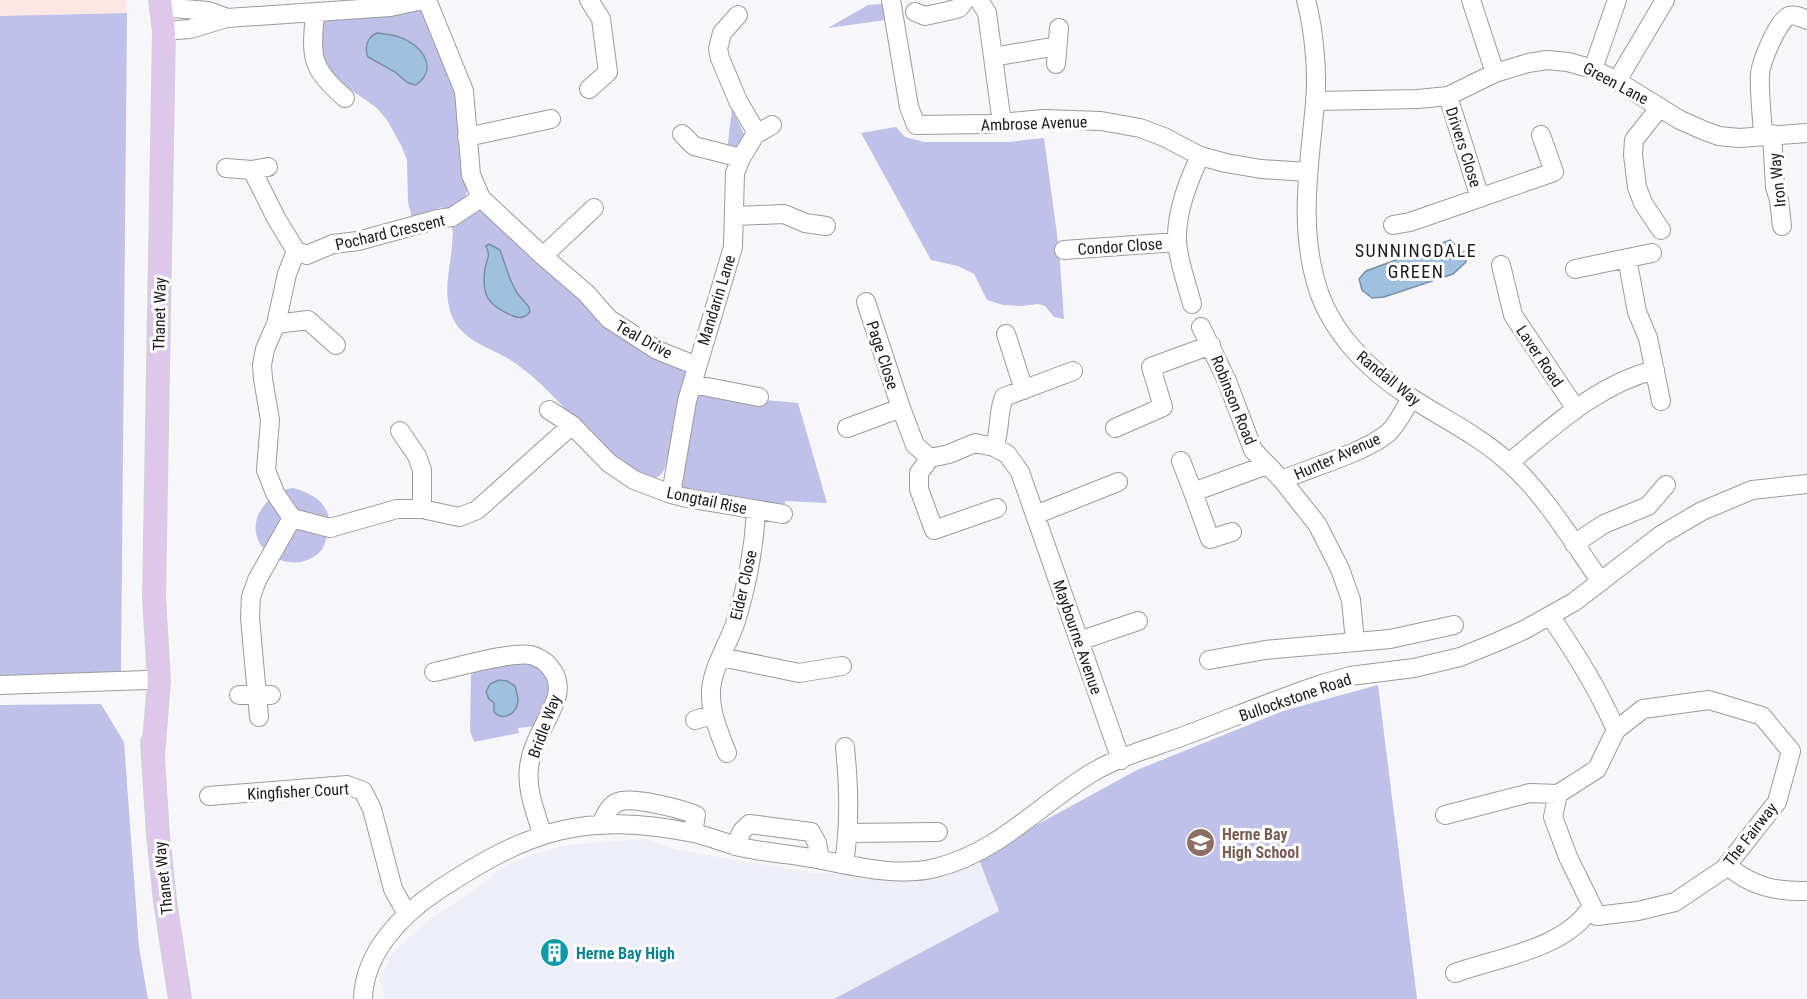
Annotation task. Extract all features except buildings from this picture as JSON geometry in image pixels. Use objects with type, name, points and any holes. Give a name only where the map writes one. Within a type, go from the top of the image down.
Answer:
[{"type":"main road","name":"Thanet Way","points":[[166,4],[154,597],[147,680],[158,834],[165,901],[180,999]]},
{"type":"main road","name":"Thanet Way","points":[[153,756],[159,681],[154,597]]},
{"type":"street","points":[[164,31],[190,29],[227,18],[325,8],[390,7],[425,0]]},
{"type":"street","name":"Teal Drive","points":[[425,0],[464,91],[471,175],[481,198],[586,293],[609,320],[657,351],[697,366]]},
{"type":"street","points":[[588,88],[609,72],[601,19],[589,0]]},
{"type":"street","name":"Ambrose Avenue","points":[[891,0],[909,107],[916,125],[1002,123],[1043,119],[1101,121],[1140,129],[1164,137],[1200,156],[1261,169],[1308,172]]},
{"type":"street","points":[[915,12],[925,15],[959,8],[965,0]]},
{"type":"street","points":[[979,0],[987,13],[1002,123]]},
{"type":"street","name":"Randall Way","points":[[1306,0],[1312,22],[1316,100],[1308,172],[1306,217],[1315,280],[1332,321],[1356,354],[1380,375],[1411,398],[1468,432],[1510,462],[1537,492],[1601,582]]},
{"type":"street","points":[[1471,0],[1495,73]]},
{"type":"street","points":[[1593,69],[1617,0]]},
{"type":"street","points":[[1617,81],[1665,0]]},
{"type":"street","points":[[166,4],[208,11],[227,18]]},
{"type":"street","points":[[325,8],[314,54],[317,69],[327,82],[345,98]]},
{"type":"street","points":[[738,15],[722,33],[718,49],[738,101],[754,128],[755,135]]},
{"type":"street","name":"Iron Way","points":[[1782,226],[1760,71],[1764,57],[1783,21],[1789,16],[1807,20]]},
{"type":"street","points":[[993,57],[1057,46]]},
{"type":"street","name":"Green Lane","points":[[1316,100],[1418,99],[1448,96],[1495,73],[1547,60],[1579,64],[1593,69],[1696,128],[1719,136],[1738,138],[1768,134],[1807,133]]},
{"type":"street","name":"Drivers Close","points":[[1448,96],[1480,198]]},
{"type":"street","points":[[1660,107],[1634,140],[1634,155],[1637,187],[1642,203],[1661,230]]},
{"type":"street","points":[[467,137],[551,119]]},
{"type":"street","name":"Mandarin Lane","points":[[671,494],[687,401],[733,247],[735,173],[755,135],[772,125]]},
{"type":"street","points":[[682,134],[694,146],[741,158]]},
{"type":"street","name":"Drivers Close","points":[[1393,225],[1410,222],[1554,172],[1541,135]]},
{"type":"street","name":"Condor Close","points":[[1192,304],[1177,242],[1178,220],[1200,156]]},
{"type":"street","points":[[226,168],[260,169],[276,218],[296,251],[287,274],[276,324],[264,349],[262,365],[262,379],[270,420],[266,470],[274,493],[292,518],[330,528],[397,509],[422,509],[459,517],[477,510],[572,425]]},
{"type":"street","name":"Pochard Crescent","points":[[296,251],[307,255],[333,244],[358,241],[438,219],[452,218],[481,198]]},
{"type":"street","points":[[543,256],[594,208]]},
{"type":"street","points":[[735,216],[784,214],[805,223],[826,226]]},
{"type":"street","name":"Condor Close","points":[[1064,250],[1177,242]]},
{"type":"street","points":[[1575,269],[1652,253]]},
{"type":"street","points":[[1627,258],[1637,312],[1648,339],[1662,401]]},
{"type":"street","name":"Laver Road","points":[[1501,265],[1513,315],[1576,409]]},
{"type":"street","name":"Page Close","points":[[866,302],[901,408]]},
{"type":"street","points":[[276,324],[308,320],[336,345]]},
{"type":"street","name":"Robinson Road","points":[[1201,327],[1211,345],[1253,450],[1282,480]]},
{"type":"street","points":[[1006,334],[1024,390]]},
{"type":"street","name":"Robinson Road","points":[[1115,428],[1163,407],[1152,367],[1211,345]]},
{"type":"street","points":[[1510,462],[1576,409],[1617,383],[1655,370]]},
{"type":"street","points":[[998,508],[934,530],[919,489],[919,473],[930,458],[949,454],[975,443],[994,447],[998,439],[999,410],[1004,397],[1072,372]]},
{"type":"street","points":[[692,384],[759,397]]},
{"type":"street","name":"Hunter Avenue","points":[[1355,642],[1351,600],[1340,569],[1317,524],[1282,480],[1350,454],[1380,438],[1389,432],[1399,420],[1411,398]]},
{"type":"street","points":[[847,428],[901,408],[915,445],[930,458]]},
{"type":"street","name":"Longtail Rise","points":[[549,410],[572,425],[609,463],[634,480],[671,494],[783,514]]},
{"type":"street","points":[[400,431],[417,456],[422,470],[422,509]]},
{"type":"street","name":"Maybourne Avenue","points":[[994,447],[1007,454],[1020,472],[1121,760]]},
{"type":"street","points":[[1181,460],[1210,539],[1232,532]]},
{"type":"street","points":[[1193,492],[1267,465]]},
{"type":"street","points":[[1035,515],[1118,482]]},
{"type":"street","name":"Bullockstone Road","points":[[363,996],[372,960],[388,935],[428,896],[515,845],[542,834],[574,826],[601,824],[608,810],[617,801],[679,808],[696,815],[693,833],[735,846],[882,870],[911,871],[935,868],[969,856],[1007,835],[1094,771],[1322,684],[1350,676],[1414,668],[1460,657],[1524,630],[1574,602],[1661,536],[1701,511],[1752,490],[1807,484]]},
{"type":"street","points":[[1574,544],[1604,524],[1648,506],[1666,485]]},
{"type":"street","name":"Eider Close","points":[[727,753],[704,718],[721,657],[736,623],[755,531],[756,511]]},
{"type":"street","points":[[259,717],[255,695],[250,618],[251,597],[257,580],[292,518]]},
{"type":"street","points":[[1550,616],[1601,696],[1616,730]]},
{"type":"street","points":[[1079,640],[1138,621]]},
{"type":"street","points":[[1209,660],[1265,650],[1390,639],[1454,625]]},
{"type":"street","name":"Bridle Way","points":[[434,672],[496,658],[532,654],[548,663],[557,677],[558,697],[536,741],[529,766],[533,803],[542,834]]},
{"type":"street","points":[[721,657],[799,673],[842,666]]},
{"type":"street","points":[[0,685],[147,680]]},
{"type":"street","name":"The Fairway","points":[[1558,794],[1597,769],[1616,730],[1643,709],[1709,700],[1762,716],[1799,749],[1777,802],[1724,869],[1675,902],[1638,911],[1597,916],[1592,906]]},
{"type":"street","points":[[844,864],[849,832],[850,794],[845,747]]},
{"type":"street","name":"Kingfisher Court","points":[[210,796],[347,785],[363,791],[372,809],[393,889],[407,914]]},
{"type":"street","points":[[1445,815],[1530,793],[1558,794],[1553,817],[1568,856],[1592,906],[1570,930],[1547,943],[1455,973]]},
{"type":"street","points":[[735,846],[742,831],[749,824],[811,832],[817,843],[820,859]]},
{"type":"street","points":[[849,832],[938,832]]},
{"type":"street","points":[[1727,865],[1738,875],[1763,888],[1788,892],[1807,891]]},
{"type":"shaded area","points":[[0,0],[126,0],[127,13],[0,16]]},
{"type":"shaded area","points":[[340,0],[357,0],[358,14],[422,7],[456,77],[468,189],[466,194],[474,208],[479,209],[587,301],[589,311],[603,323],[688,371],[687,381],[766,400],[798,403],[827,503],[785,501],[785,504],[761,503],[682,490],[674,454],[668,457],[663,472],[654,479],[632,469],[596,441],[533,377],[506,357],[462,332],[451,314],[448,297],[453,234],[449,220],[442,207],[412,218],[408,202],[407,160],[387,120],[377,108],[347,87],[328,69],[322,56],[318,22],[342,2]]},
{"type":"shaded area","points":[[882,4],[886,20],[828,28],[868,5]]},
{"type":"shaded area","points":[[127,13],[121,673],[0,678],[0,16]]},
{"type":"shaded area","points":[[377,33],[404,39],[419,49],[427,63],[427,71],[416,85],[408,83],[395,72],[368,57],[367,43]]},
{"type":"shaded area","points":[[732,109],[746,138],[745,146],[727,151]]},
{"type":"shaded area","points":[[896,127],[905,137],[925,142],[1008,142],[1044,138],[1059,249],[1064,319],[1054,317],[1045,306],[1038,304],[1003,305],[987,300],[974,274],[958,266],[931,260],[861,133]]},
{"type":"shaded area","points":[[1450,240],[1465,253],[1466,262],[1453,274],[1384,297],[1372,298],[1362,290],[1359,279],[1366,271]]},
{"type":"shaded area","points":[[489,244],[500,250],[517,293],[529,307],[530,312],[524,317],[505,312],[488,299],[484,278],[488,255],[486,246]]},
{"type":"shaded area","points":[[293,488],[317,499],[327,511],[329,518],[324,545],[320,552],[307,560],[294,562],[280,560],[269,553],[260,544],[256,531],[257,518],[266,503],[278,492]]},
{"type":"shaded area","points":[[526,661],[541,665],[552,687],[537,726],[518,728],[519,733],[474,742],[470,731],[471,675],[477,670]]},
{"type":"shaded area","points":[[499,680],[507,681],[515,686],[518,697],[515,709],[506,716],[494,712],[494,703],[486,692],[490,684]]},
{"type":"shaded area","name":"Herne Bay High School","points":[[1378,685],[1417,999],[385,999],[380,980],[392,954],[424,923],[506,865],[535,854],[566,845],[646,839],[677,850],[814,873],[869,875],[978,857],[1137,770],[1283,711]]},
{"type":"shaded area","points":[[1378,685],[1417,999],[834,999],[999,911],[978,857],[1137,770],[1283,711]]},
{"type":"shaded area","points":[[101,704],[124,742],[139,947],[148,999],[0,999],[0,705]]},
{"type":"place","name":"Herne Bay High School","points":[[1201,843]]},
{"type":"place","name":"Herne Bay High","points":[[555,953]]},
{"type":"district","name":"SUNNINGDALE GREEN","points":[[1416,261]]}]
